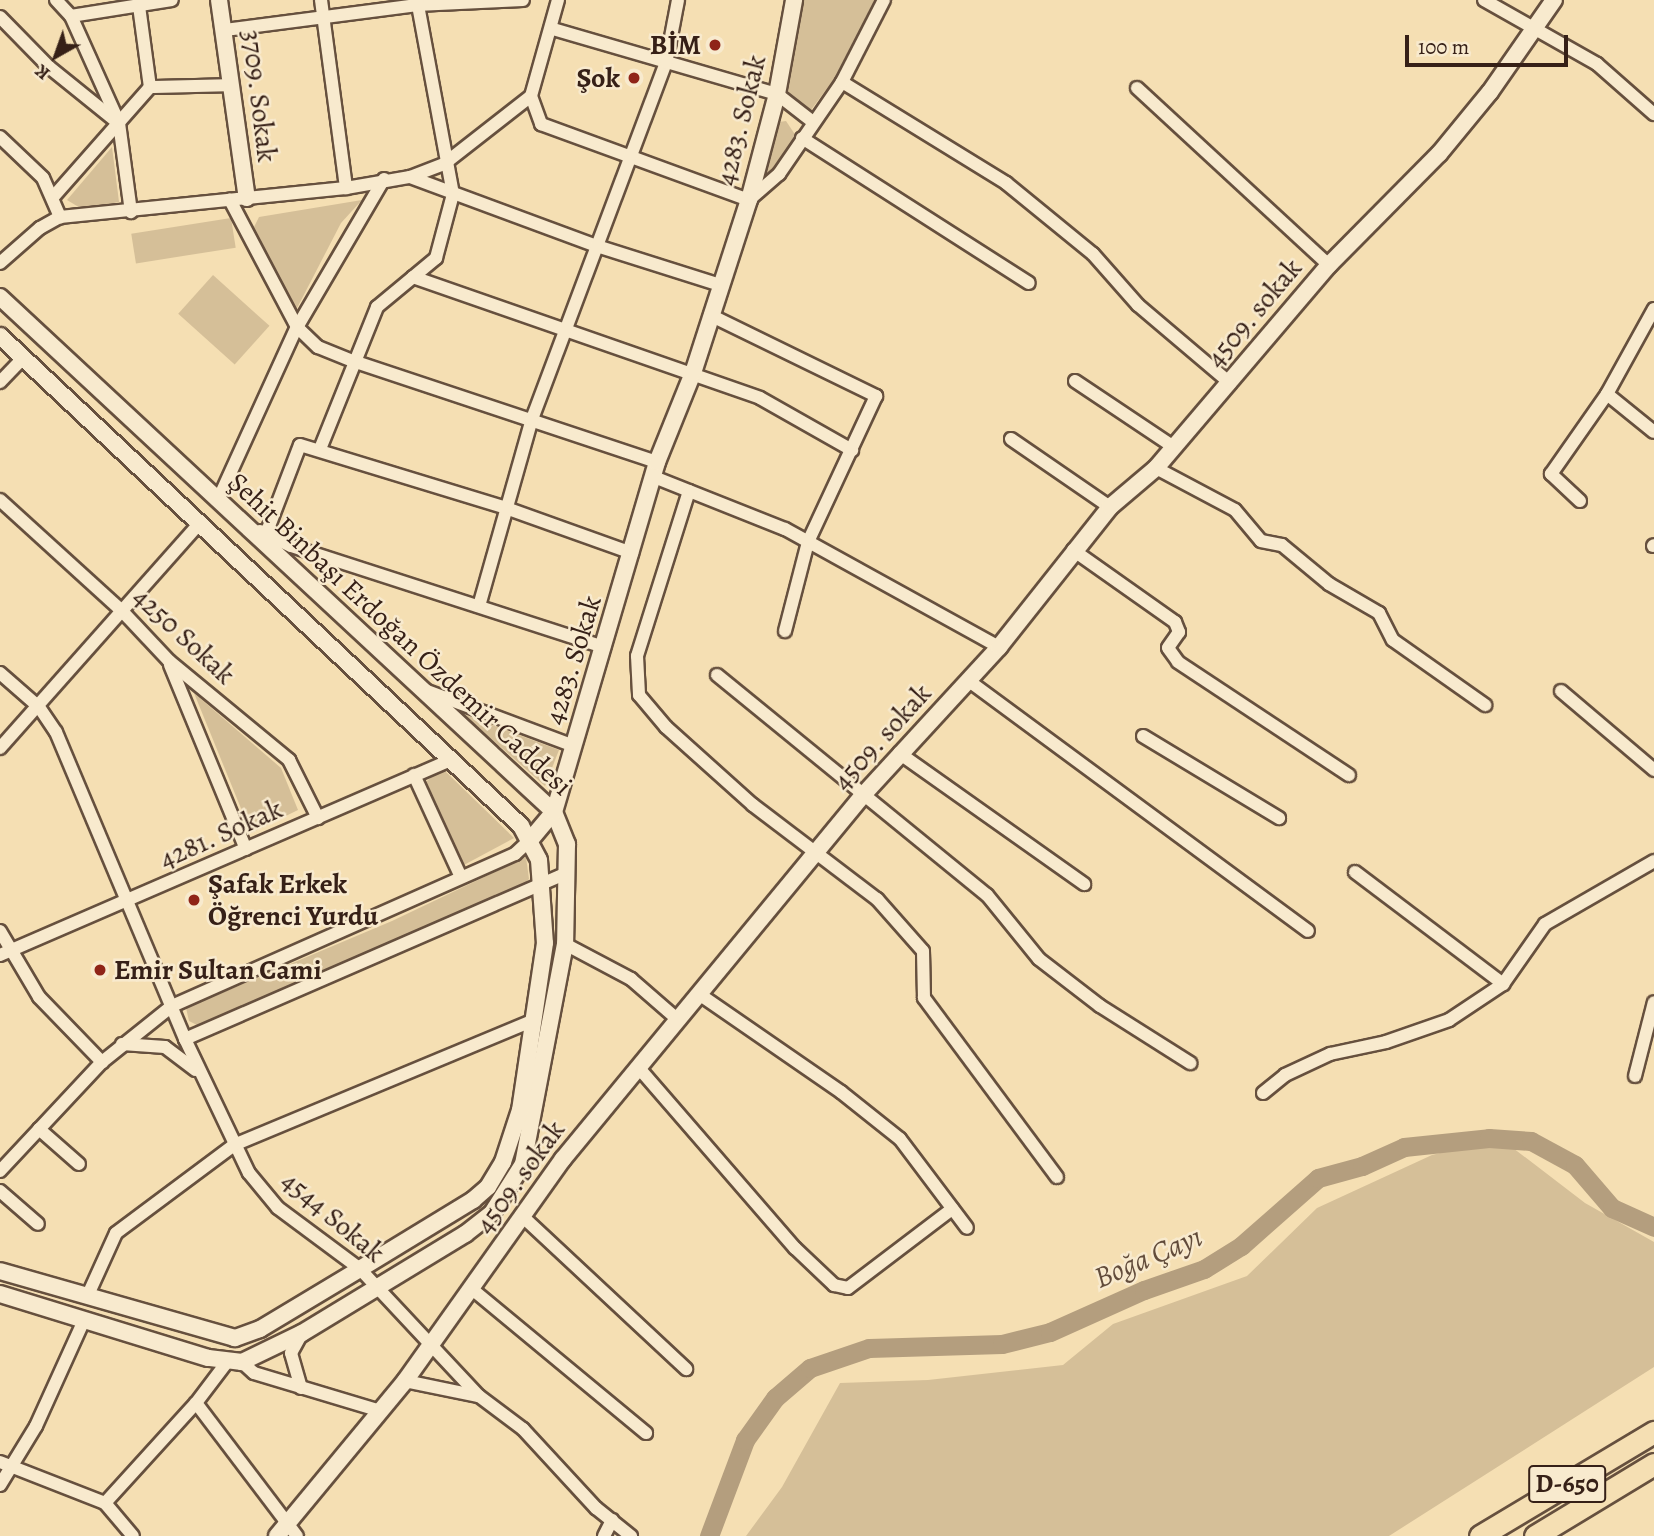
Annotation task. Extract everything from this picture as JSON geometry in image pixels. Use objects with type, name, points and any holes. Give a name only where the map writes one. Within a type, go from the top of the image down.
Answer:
[{"type":"highway","name":"D-650","points":[[1480,1536],[1654,1432]]},
{"type":"highway","points":[[1535,1536],[1654,1464]]},
{"type":"main road","name":"3709. Sokak","points":[[219,0],[225,30],[238,199]]},
{"type":"main road","name":"4283. Sokak","points":[[531,839],[554,812],[656,469],[693,373],[749,200],[777,94],[794,0]]},
{"type":"main road","name":"4509. sokak","points":[[287,1532],[405,1381],[472,1289],[521,1215],[677,1019],[899,753],[999,647],[1073,550],[1110,507],[1156,468],[1328,265],[1439,154],[1554,0]]},
{"type":"main road","name":"Şehit Binbaşı Erdoğan Özdemir Caddesi","points":[[0,297],[554,812],[567,844],[565,944],[523,1164],[492,1213],[379,1288],[302,1333],[235,1362]]},
{"type":"main road","name":"Şehit Binbaşı Erdoğan Özdemir Caddesi","points":[[0,336],[451,760],[531,839]]},
{"type":"main road","points":[[0,1271],[235,1338],[260,1329],[488,1187],[503,1162],[520,1110],[545,943],[542,887],[531,839]]},
{"type":"main road","points":[[0,1294],[235,1362]]},
{"type":"street","points":[[56,0],[71,16],[119,124],[131,212]]},
{"type":"street","points":[[71,16],[112,5],[139,6],[172,0]]},
{"type":"street","points":[[321,0],[346,188]]},
{"type":"street","points":[[225,30],[323,18],[417,2],[523,0]]},
{"type":"street","points":[[0,263],[40,228],[60,218],[346,188],[410,177],[444,163],[531,96],[558,0]]},
{"type":"street","points":[[479,606],[532,419],[666,63],[678,0]]},
{"type":"street","points":[[531,96],[541,124],[632,155],[749,200],[779,174],[842,82],[884,0]]},
{"type":"street","points":[[1484,0],[1533,31],[1597,64],[1654,114]]},
{"type":"street","points":[[320,449],[377,307],[436,258],[453,194],[444,163],[417,2]]},
{"type":"street","points":[[54,196],[150,87],[139,6]]},
{"type":"street","points":[[0,16],[50,67],[119,124]]},
{"type":"street","points":[[552,29],[777,94],[813,122]]},
{"type":"street","points":[[842,82],[1006,184],[1093,254],[1138,305],[1230,383]]},
{"type":"street","points":[[150,87],[230,85]]},
{"type":"street","points":[[1137,88],[1328,265]]},
{"type":"street","points":[[0,137],[43,178],[54,196],[60,218]]},
{"type":"street","points":[[802,138],[1029,283]]},
{"type":"street","points":[[410,177],[597,246],[720,285]]},
{"type":"street","points":[[218,500],[297,327],[384,180]]},
{"type":"street","points":[[238,199],[297,327],[318,347],[532,419],[656,469],[689,491],[808,542],[999,647]]},
{"type":"street","points":[[413,277],[760,398],[852,450]]},
{"type":"street","points":[[1580,501],[1551,474],[1607,394],[1654,309]]},
{"type":"street","points":[[710,315],[876,397],[808,542],[785,631]]},
{"type":"street","points":[[0,382],[23,358]]},
{"type":"street","points":[[1075,380],[1172,446]]},
{"type":"street","points":[[1607,394],[1654,432]]},
{"type":"street","points":[[1011,439],[1110,507]]},
{"type":"street","points":[[266,534],[300,445],[506,508],[632,553]]},
{"type":"street","points":[[1156,468],[1235,510],[1261,541],[1282,545],[1329,584],[1379,612],[1393,640],[1485,705]]},
{"type":"street","points":[[689,491],[637,656],[639,695],[681,741],[814,855],[877,899],[923,951],[925,998],[1057,1177]]},
{"type":"street","name":"4250 Sokak","points":[[0,500],[123,612],[169,661],[289,760],[318,818]]},
{"type":"street","points":[[243,523],[266,534],[604,647]]},
{"type":"street","points":[[0,748],[199,524]]},
{"type":"street","points":[[1073,550],[1175,622],[1180,632],[1168,648],[1178,662],[1349,775]]},
{"type":"street","points":[[169,661],[246,849]]},
{"type":"street","name":"4544 Sokak","points":[[0,673],[39,707],[57,732],[185,1039],[234,1145],[278,1208],[360,1269],[432,1343],[478,1396]]},
{"type":"street","points":[[717,676],[987,895],[1039,959],[1100,1006],[1190,1063]]},
{"type":"street","points":[[969,681],[1308,931]]},
{"type":"street","points":[[422,689],[574,746]]},
{"type":"street","points":[[1561,691],[1654,770]]},
{"type":"street","points":[[1143,736],[1279,818]]},
{"type":"street","points":[[899,753],[1084,884]]},
{"type":"street","name":"4281. Sokak","points":[[5,953],[451,760]]},
{"type":"street","points":[[414,775],[461,877]]},
{"type":"street","name":"4283. Sokak","points":[[0,1171],[102,1062],[172,1006],[515,854],[531,839]]},
{"type":"street","points":[[1263,1093],[1285,1075],[1330,1054],[1386,1042],[1449,1020],[1503,984],[1545,924],[1654,861]]},
{"type":"street","points":[[1355,872],[1503,984]]},
{"type":"street","points":[[185,1039],[542,887],[567,873]]},
{"type":"street","points":[[0,931],[5,953],[66,1030],[102,1062]]},
{"type":"street","points":[[565,944],[631,979],[677,1019]]},
{"type":"street","points":[[699,994],[841,1093],[900,1139],[967,1228]]},
{"type":"street","points":[[1634,1076],[1654,1002]]},
{"type":"street","points":[[87,1297],[116,1233],[174,1186],[234,1145],[532,1021]]},
{"type":"street","points":[[122,1044],[165,1047],[202,1078]]},
{"type":"street","points":[[638,1067],[795,1248],[834,1285],[848,1288],[952,1209]]},
{"type":"street","points":[[39,1129],[79,1164]]},
{"type":"street","points":[[0,1191],[38,1224]]},
{"type":"street","points":[[521,1215],[686,1369]]},
{"type":"street","points":[[472,1289],[646,1433]]},
{"type":"street","points":[[0,1485],[14,1467],[84,1320]]},
{"type":"street","points":[[301,1388],[291,1353],[302,1333]]},
{"type":"street","points":[[105,1503],[235,1362],[254,1373],[382,1411]]},
{"type":"street","points":[[405,1381],[478,1396],[523,1429],[611,1520],[631,1536]]},
{"type":"street","points":[[196,1403],[287,1532]]},
{"type":"street","points":[[0,1462],[105,1503],[133,1536]]},
{"type":"street","points":[[604,1536],[611,1520]]},
{"type":"shaded area","points":[[802,0],[875,0],[839,72],[811,110],[786,91]]},
{"type":"shaded area","points":[[786,121],[796,136],[760,185],[779,122]]},
{"type":"shaded area","points":[[112,147],[119,202],[82,209],[67,200]]},
{"type":"shaded area","points":[[362,200],[341,223],[295,312],[254,227],[259,217]]},
{"type":"shaded area","points":[[231,218],[236,248],[136,263],[131,234]]},
{"type":"shaded area","points":[[213,275],[269,326],[235,364],[178,314]]},
{"type":"shaded area","points":[[194,693],[281,768],[298,810],[251,833]]},
{"type":"shaded area","points":[[463,714],[559,750],[545,786]]},
{"type":"shaded area","points":[[439,769],[445,771],[514,838],[462,866],[425,783]]},
{"type":"shaded area","points":[[526,857],[529,879],[517,891],[197,1025],[189,1021],[186,1008],[392,921]]},
{"type":"shaded area","points":[[1500,1138],[1585,1203],[1654,1242],[1654,1367],[1389,1536],[746,1536],[782,1487],[840,1383],[928,1380],[1063,1365],[1113,1324],[1247,1276],[1317,1208],[1432,1155]]},
{"type":"waterway","name":"Boğa Çayı","points":[[709,1536],[745,1440],[775,1398],[810,1368],[869,1348],[1002,1344],[1050,1332],[1144,1290],[1204,1269],[1241,1246],[1318,1178],[1362,1166],[1404,1147],[1489,1138],[1531,1141],[1575,1165],[1612,1208],[1654,1227]]},
{"type":"place","name":"BİM","points":[[715,45]]},
{"type":"place","name":"Şok","points":[[634,78]]},
{"type":"place","name":"Şafak Erkek Öğrenci Yurdu","points":[[194,900]]},
{"type":"place","name":"Emir Sultan Cami","points":[[100,970]]}]
